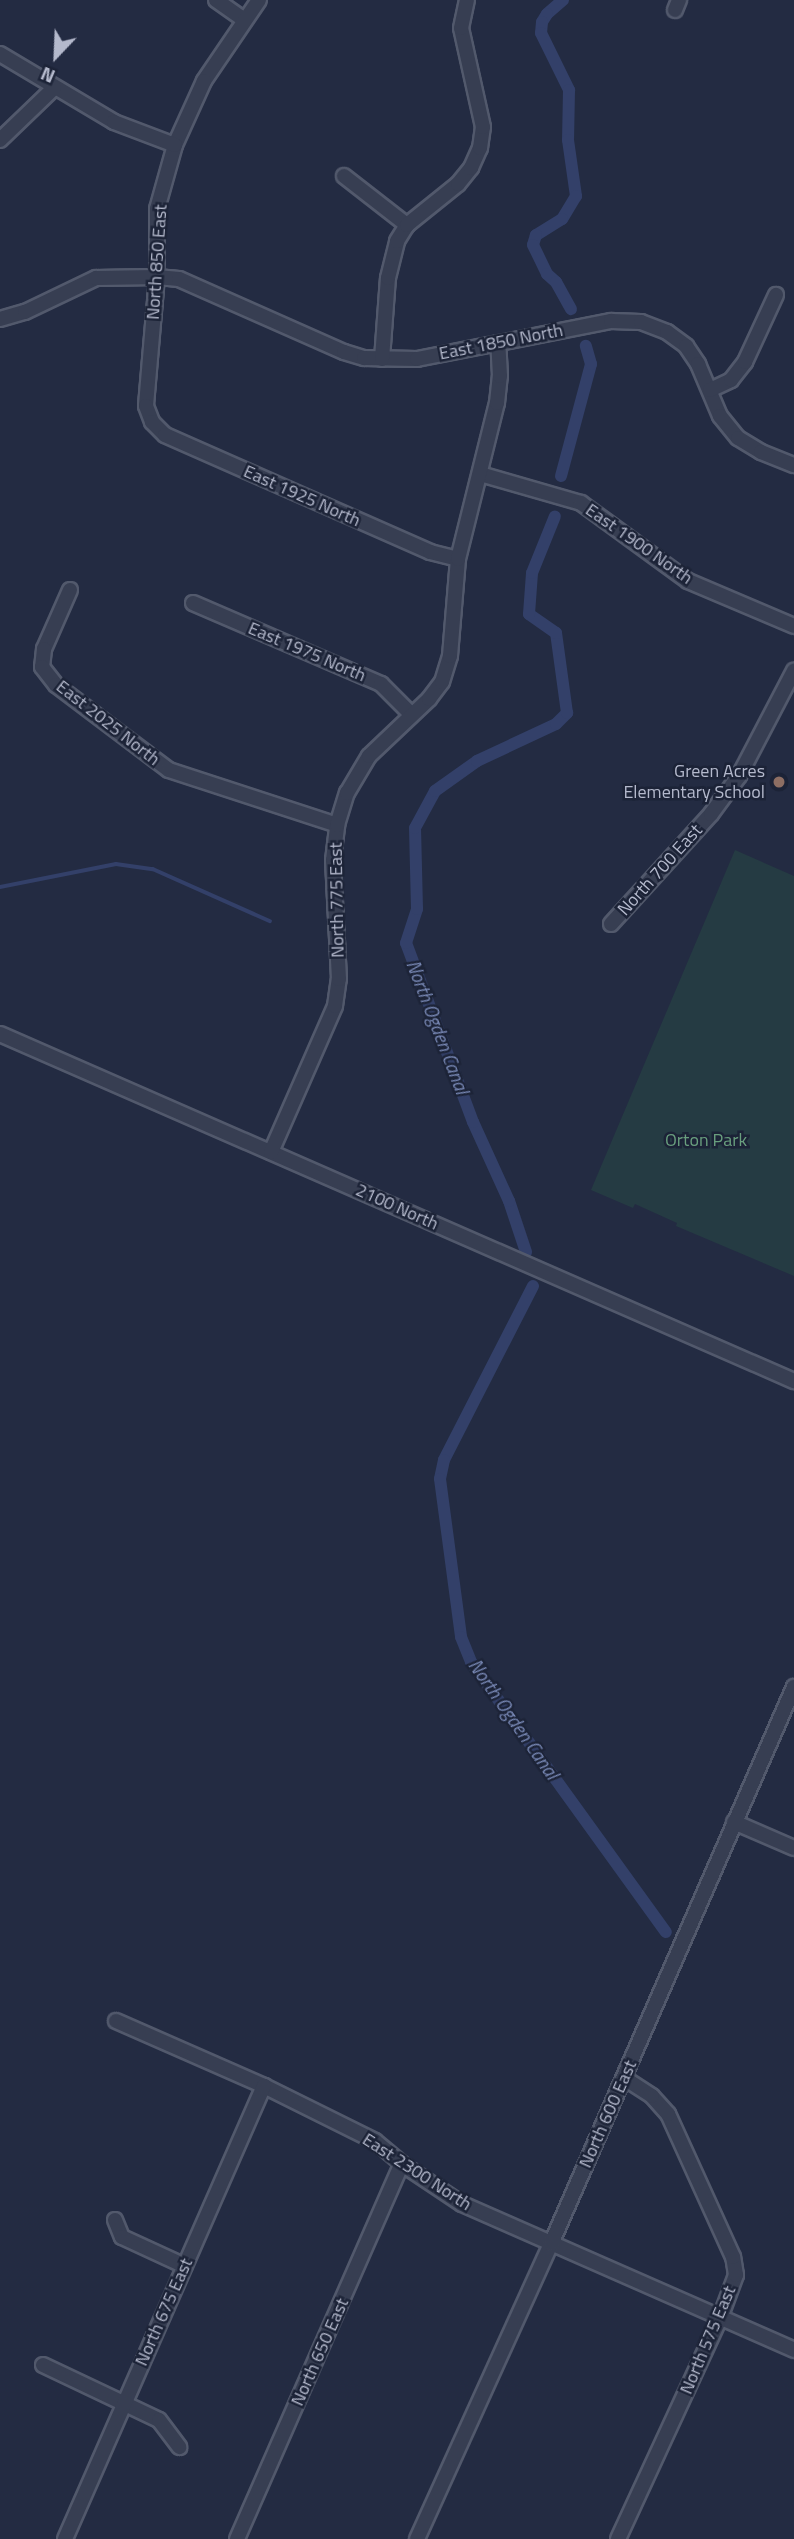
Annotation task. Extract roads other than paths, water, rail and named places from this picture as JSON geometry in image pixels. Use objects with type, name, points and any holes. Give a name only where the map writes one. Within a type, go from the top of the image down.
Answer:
[{"type":"street","points":[[216,0],[243,19]]},
{"type":"street","name":"North 850 East","points":[[152,422],[146,407],[157,277],[157,209],[176,145],[204,81],[243,19],[259,0]]},
{"type":"street","points":[[382,359],[391,258],[407,225],[458,184],[471,168],[480,148],[483,127],[461,28],[467,0]]},
{"type":"street","points":[[0,54],[114,122],[176,145]]},
{"type":"street","points":[[0,140],[54,88]]},
{"type":"street","points":[[344,176],[407,225]]},
{"type":"street","points":[[0,319],[25,312],[96,278],[157,277]]},
{"type":"street","name":"East 1850 North","points":[[157,277],[179,279],[344,352],[382,359],[417,359],[611,321],[641,322],[667,332],[686,346],[710,390],[720,416],[737,438],[761,452],[794,465]]},
{"type":"street","points":[[710,390],[731,380],[745,362],[776,295]]},
{"type":"street","name":"North 775 East","points":[[271,1152],[335,1006],[339,979],[333,860],[337,825],[348,793],[369,756],[442,682],[450,656],[458,559],[497,403],[500,376],[498,343]]},
{"type":"street","name":"East 1925 North","points":[[152,422],[165,435],[178,441],[430,552],[458,559]]},
{"type":"street","name":"East 1900 North","points":[[480,474],[581,503],[688,581],[794,626]]},
{"type":"street","name":"East 2025 North","points":[[70,590],[44,649],[42,667],[56,685],[169,770],[337,825]]},
{"type":"street","name":"East 1975 North","points":[[193,603],[381,684],[411,714]]},
{"type":"street","name":"North 700 East","points":[[611,924],[711,814],[738,776],[794,671]]},
{"type":"street","name":"2100 North","points":[[0,1034],[794,1381]]},
{"type":"street","name":"North 600 East","points":[[417,2539],[551,2244],[794,1687]]},
{"type":"street","points":[[734,1822],[794,1848]]},
{"type":"street","name":"East 2300 North","points":[[116,2021],[264,2086],[375,2141],[402,2164],[462,2204],[794,2350]]},
{"type":"street","name":"North 575 East","points":[[618,2539],[720,2318],[736,2275],[733,2257],[668,2114],[652,2096],[624,2078]]},
{"type":"street","name":"North 675 East","points":[[65,2539],[264,2086]]},
{"type":"street","name":"North 650 East","points":[[237,2539],[402,2164]]},
{"type":"street","points":[[115,2220],[122,2237],[185,2266]]},
{"type":"street","points":[[43,2365],[125,2401],[159,2420],[179,2447]]},
{"type":"waterway","name":"North Ogden Canal","points":[[563,0],[547,14],[542,22],[541,33],[569,90],[568,140],[576,196],[562,219],[536,235],[533,245],[547,274],[556,282],[571,309]]},
{"type":"waterway","name":"North Ogden Canal","points":[[561,476],[591,364],[586,346]]},
{"type":"waterway","name":"North Ogden Canal","points":[[526,1252],[509,1201],[473,1122],[406,943],[417,909],[415,828],[435,791],[477,761],[556,724],[567,713],[556,633],[529,614],[532,573],[555,516]]},
{"type":"waterway","points":[[0,887],[116,864],[153,869],[270,921]]},
{"type":"waterway","name":"North Ogden Canal","points":[[533,1286],[444,1460],[440,1479],[461,1637],[471,1662],[666,1932]]},
{"type":"place","name":"Green Acres Elementary School","points":[[779,782]]},
{"type":"park label","name":"Orton Park","points":[[706,1140]]}]
